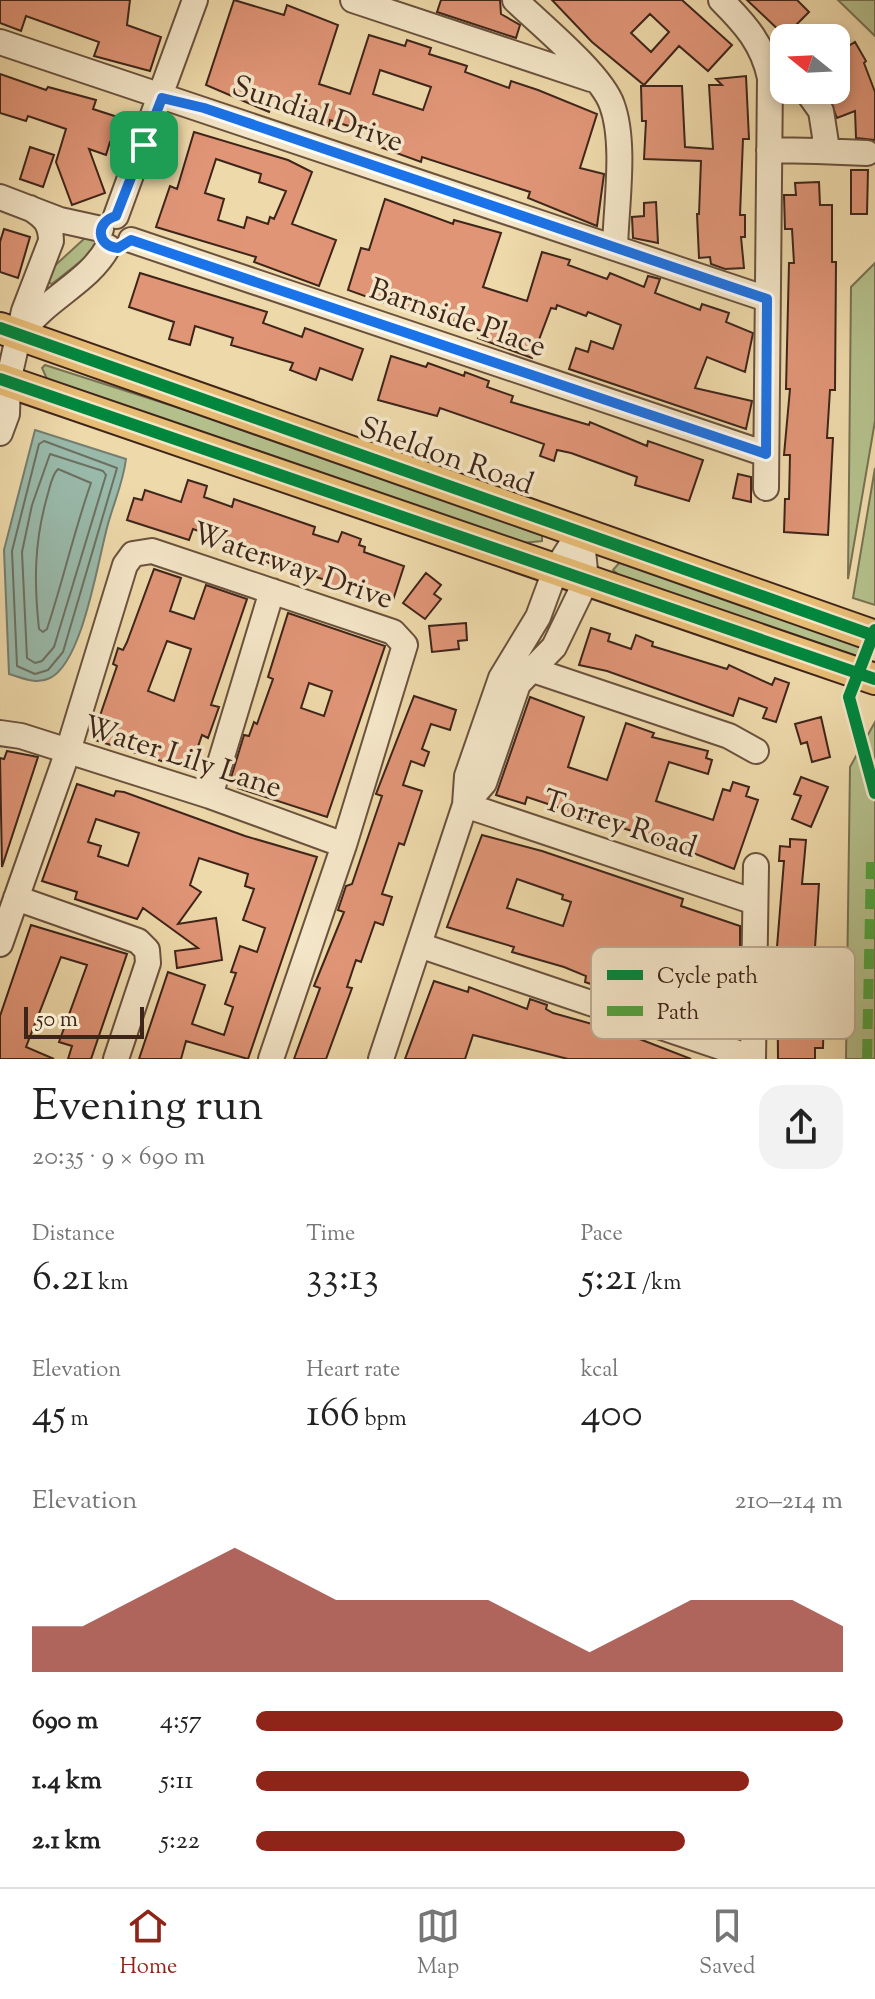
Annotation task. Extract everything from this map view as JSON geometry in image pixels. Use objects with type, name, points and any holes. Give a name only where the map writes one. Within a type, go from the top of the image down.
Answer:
[{"type":"main road","name":"Sheldon Road","points":[[10,331],[875,636]]},
{"type":"main road","points":[[3,382],[875,679]]},
{"type":"street","points":[[10,331],[99,263],[108,232],[162,98],[195,0]]},
{"type":"street","points":[[353,0],[597,81]]},
{"type":"street","points":[[515,0],[597,81],[612,102],[618,126],[615,248]]},
{"type":"street","points":[[721,0],[770,54]]},
{"type":"street","name":"Sundial Drive","points":[[0,42],[767,299]]},
{"type":"street","points":[[766,488],[770,78]]},
{"type":"street","points":[[816,104],[821,111],[826,143],[817,151]]},
{"type":"street","points":[[769,150],[867,153]]},
{"type":"street","name":"Barnside Place","points":[[0,197],[766,454]]},
{"type":"street","points":[[0,433],[7,414],[3,382],[10,331],[24,311],[42,270],[51,229],[45,218],[30,208]]},
{"type":"street","points":[[42,270],[108,232]]},
{"type":"street","points":[[381,1059],[465,805],[484,783],[518,684],[519,665],[555,571],[581,530]]},
{"type":"street","points":[[519,665],[554,647],[568,622],[586,581],[581,530]]},
{"type":"street","name":"Waterway Drive","points":[[0,944],[68,751],[125,565],[133,554],[152,551],[393,632],[405,645],[344,845],[271,1059]]},
{"type":"street","points":[[210,796],[272,591]]},
{"type":"street","points":[[541,610],[568,622]]},
{"type":"street","points":[[519,665],[729,736],[756,751]]},
{"type":"street","name":"Water Lily Lane","points":[[0,733],[210,796],[344,845]]},
{"type":"street","name":"Torrey Road","points":[[465,805],[755,902]]},
{"type":"street","points":[[754,947],[756,866]]},
{"type":"street","points":[[16,898],[138,941],[147,950],[148,963],[116,1059]]},
{"type":"street","points":[[419,945],[591,1004]]},
{"type":"street","points":[[694,1039],[753,1059],[753,1039]]},
{"type":"green space","points":[[838,0],[875,0],[875,36]]},
{"type":"green space","points":[[85,238],[95,238],[100,246],[52,284],[47,282],[49,271]]},
{"type":"green space","points":[[875,263],[875,421],[848,579],[851,287]]},
{"type":"green space","points":[[45,365],[226,423],[542,535],[542,541],[522,543],[74,395],[47,379],[42,368]]},
{"type":"green space","points":[[875,468],[875,605],[853,598]]},
{"type":"green space","points":[[621,561],[864,641],[856,664],[622,578],[613,570]]},
{"type":"green space","points":[[875,722],[875,1059],[846,1059],[846,1039],[855,1039],[855,947],[848,947],[850,767]]},
{"type":"water","points":[[35,430],[126,459],[88,608],[72,652],[62,668],[50,678],[40,681],[9,674],[4,550]]},
{"type":"building","points":[[0,0],[130,0],[127,25],[161,37],[150,71],[94,56],[99,42],[26,16],[21,31],[0,23]]},
{"type":"building","points":[[234,0],[284,15],[287,5],[338,25],[319,84],[350,94],[369,35],[405,46],[407,40],[431,48],[429,54],[467,66],[465,72],[509,88],[511,81],[597,114],[580,168],[604,174],[597,226],[528,198],[530,192],[422,157],[421,162],[377,146],[380,136],[330,120],[329,126],[311,120],[314,109],[274,96],[269,112],[206,85]],"holes":[[[380,70],[431,87],[423,110],[373,94]]]},
{"type":"building","points":[[441,0],[500,0],[501,14],[520,25],[516,38],[437,12]]},
{"type":"building","points":[[552,0],[682,0],[732,45],[708,71],[679,46],[644,85],[592,42]],"holes":[[[650,14],[669,32],[651,52],[631,33]]]},
{"type":"building","points":[[747,0],[797,0],[809,12],[797,24],[772,24]]},
{"type":"building","points":[[855,42],[866,61],[864,63],[875,92],[875,140],[856,138],[855,111],[837,118],[831,104],[850,104],[850,45]]},
{"type":"building","points":[[0,74],[46,90],[48,87],[96,100],[93,109],[130,121],[122,146],[110,142],[106,155],[89,149],[105,193],[72,205],[56,162],[66,129],[28,116],[26,121],[0,113]]},
{"type":"building","points":[[746,76],[749,139],[743,139],[740,215],[745,215],[745,237],[741,237],[744,268],[725,269],[711,264],[710,257],[699,258],[697,214],[701,161],[644,159],[646,121],[642,121],[641,86],[682,86],[685,147],[713,149],[709,85],[722,85],[716,79]]},
{"type":"building","points":[[194,132],[288,160],[312,172],[292,224],[336,240],[319,286],[254,262],[256,257],[156,227],[170,186],[177,189]],"holes":[[[216,159],[261,174],[259,182],[286,191],[274,219],[270,217],[268,224],[247,217],[244,228],[218,220],[224,199],[205,193]]]},
{"type":"building","points":[[30,147],[54,155],[43,187],[20,179]]},
{"type":"building","points":[[851,170],[868,170],[867,214],[851,214]]},
{"type":"building","points":[[819,182],[820,205],[832,205],[832,262],[836,262],[835,390],[830,390],[827,438],[833,438],[828,535],[784,532],[785,499],[789,499],[790,455],[784,455],[790,389],[786,389],[789,263],[794,263],[792,229],[785,229],[784,195],[796,195],[795,183]]},
{"type":"building","points":[[385,199],[453,224],[454,220],[501,233],[483,287],[527,301],[542,252],[570,260],[568,265],[607,279],[610,273],[644,287],[648,276],[660,279],[655,293],[700,310],[702,304],[729,313],[726,322],[753,333],[745,372],[707,357],[695,388],[752,401],[746,429],[569,369],[576,348],[588,352],[591,341],[613,349],[621,325],[588,312],[586,316],[557,305],[556,309],[551,308],[532,358],[478,338],[481,331],[433,313],[431,320],[348,290],[361,248],[369,250]]},
{"type":"building","points":[[656,202],[658,243],[633,238],[632,217],[644,216],[644,203]]},
{"type":"building","points":[[4,229],[30,237],[18,278],[0,272],[0,242]]},
{"type":"building","points":[[140,273],[267,312],[263,323],[302,337],[305,328],[363,349],[352,380],[320,368],[316,380],[290,370],[293,363],[231,345],[233,338],[195,326],[190,345],[169,339],[174,322],[129,307]]},
{"type":"building","points":[[391,356],[426,367],[428,363],[464,376],[465,372],[489,381],[487,387],[513,396],[511,402],[589,425],[590,422],[647,446],[648,441],[703,460],[689,501],[635,485],[637,477],[571,453],[557,450],[554,461],[540,456],[544,444],[440,408],[437,416],[378,400]]},
{"type":"building","points":[[738,474],[751,477],[751,502],[733,498]]},
{"type":"building","points":[[188,480],[207,486],[204,497],[232,507],[234,499],[315,527],[313,534],[338,542],[342,532],[361,539],[359,545],[365,547],[364,552],[404,566],[393,600],[354,586],[352,591],[343,590],[324,583],[326,580],[259,560],[261,557],[250,553],[251,549],[193,529],[189,540],[127,520],[134,498],[142,500],[145,490],[181,502]]},
{"type":"building","points":[[154,569],[181,578],[170,611],[194,619],[206,585],[247,599],[211,705],[219,707],[208,738],[202,735],[190,770],[92,739],[117,666],[113,664],[118,648],[123,650]],"holes":[[[167,641],[191,649],[174,701],[148,691]]]},
{"type":"building","points":[[426,573],[441,585],[434,594],[441,599],[425,619],[403,603]]},
{"type":"building","points":[[288,613],[385,646],[327,817],[238,788],[239,784],[230,781],[244,735],[249,736],[254,722],[257,724],[273,679],[268,677]],"holes":[[[309,683],[332,691],[324,716],[301,708]]]},
{"type":"building","points":[[466,623],[467,640],[458,641],[459,649],[432,652],[429,626]]},
{"type":"building","points":[[591,628],[610,634],[608,641],[631,649],[636,635],[653,642],[652,646],[727,669],[729,665],[772,685],[775,678],[789,683],[776,722],[763,718],[767,708],[739,698],[733,716],[607,671],[579,665]]},
{"type":"building","points":[[414,696],[456,710],[450,730],[431,724],[422,749],[429,752],[424,766],[411,761],[403,785],[422,791],[404,845],[399,843],[382,894],[392,897],[383,925],[375,922],[361,962],[356,960],[347,987],[352,988],[326,1059],[294,1059],[320,988],[314,986],[344,912],[338,910],[346,886],[352,884],[382,796],[376,794]]},
{"type":"building","points":[[530,697],[584,717],[568,767],[607,780],[626,723],[654,733],[652,737],[708,751],[706,758],[712,760],[708,774],[669,762],[656,801],[713,820],[723,789],[730,791],[733,782],[749,787],[746,796],[758,800],[734,869],[652,837],[586,817],[584,822],[564,816],[566,810],[527,797],[525,804],[496,795]]},
{"type":"building","points":[[821,717],[830,757],[812,762],[807,742],[801,744],[795,724]]},
{"type":"building","points":[[7,751],[38,757],[2,867],[0,758],[4,759]]},
{"type":"building","points":[[801,777],[828,787],[811,827],[792,819],[801,796],[794,794]]},
{"type":"building","points":[[77,784],[114,796],[116,791],[124,792],[245,836],[317,857],[248,1059],[186,1041],[181,1059],[139,1059],[168,972],[205,985],[192,1024],[224,1035],[233,1007],[225,1004],[236,973],[231,972],[240,946],[257,952],[265,928],[243,920],[254,889],[245,886],[248,874],[199,858],[190,885],[201,892],[178,924],[216,918],[222,960],[177,968],[175,951],[198,948],[143,908],[137,919],[75,899],[77,892],[42,881]],"holes":[[[96,819],[139,833],[128,866],[98,856],[101,846],[88,842]]]},
{"type":"building","points":[[482,835],[542,851],[683,899],[681,906],[740,926],[740,947],[591,947],[591,984],[585,982],[586,976],[564,967],[512,952],[514,947],[447,927]],"holes":[[[517,879],[563,895],[562,899],[571,902],[563,926],[507,908]]]},
{"type":"building","points":[[790,839],[806,840],[802,884],[819,884],[815,947],[777,947],[784,861],[779,861],[780,846],[790,847]]},
{"type":"building","points":[[31,925],[127,954],[91,1059],[68,1059],[72,1046],[59,1042],[87,965],[61,957],[26,1047],[54,1059],[0,1059],[0,1016]]},
{"type":"building","points":[[434,981],[468,992],[469,987],[527,1009],[530,999],[547,1005],[546,1009],[553,1013],[591,1024],[591,1039],[639,1039],[691,1059],[568,1059],[473,1035],[465,1059],[405,1059]]},
{"type":"building","points":[[778,1039],[823,1039],[823,1048],[815,1048],[815,1059],[778,1059]]},
{"type":"marked path","points":[[867,1059],[871,862]]},
{"type":"cycle path","points":[[0,328],[875,636]]},
{"type":"cycle path","points":[[0,379],[875,679]]},
{"type":"cycle path","points":[[875,630],[849,697],[875,793]]},
{"type":"route","points":[[162,98],[204,108],[767,299],[766,454],[131,240],[123,247],[108,247],[101,239],[101,229],[106,220],[116,216],[144,145],[162,98]]}]
